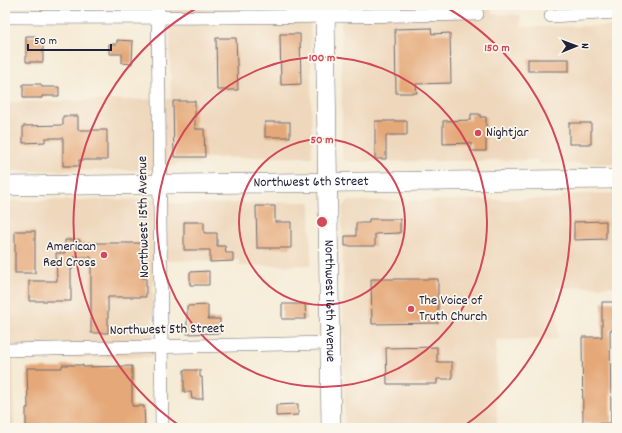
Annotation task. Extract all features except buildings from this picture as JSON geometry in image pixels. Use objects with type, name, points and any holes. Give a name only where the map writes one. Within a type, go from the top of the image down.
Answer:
[{"type":"main road","name":"Northwest 16th Avenue","points":[[325,11],[330,428]]},
{"type":"main road","name":"Northwest 6th Street","points":[[5,186],[617,179]]},
{"type":"street","points":[[5,17],[158,12],[325,11],[477,14]]},
{"type":"street","name":"Northwest 15th Avenue","points":[[158,12],[162,428]]},
{"type":"street","points":[[551,16],[617,12]]},
{"type":"street","name":"Northwest 5th Street","points":[[5,350],[330,343]]},
{"type":"shaded area","points":[[170,5],[310,5],[312,157],[200,158],[200,164],[178,164],[151,170],[5,171],[5,106],[10,106],[9,102],[171,99]]},
{"type":"shaded area","points":[[341,5],[492,5],[492,14],[521,15],[521,27],[617,26],[617,163],[538,164],[538,160],[348,162],[342,157]]},
{"type":"shaded area","points":[[617,193],[617,286],[557,288],[558,339],[496,340],[497,428],[345,428],[342,208],[348,201],[561,199],[562,195]]},
{"type":"shaded area","points":[[152,199],[177,204],[310,202],[311,265],[240,266],[239,260],[153,261],[153,357],[13,358],[14,428],[5,428],[5,201]]},
{"type":"place","name":"Nightjar","points":[[478,133]]},
{"type":"place","name":"American Red Cross","points":[[104,255]]},
{"type":"place","name":"The Voice of Truth Church","points":[[411,309]]}]
